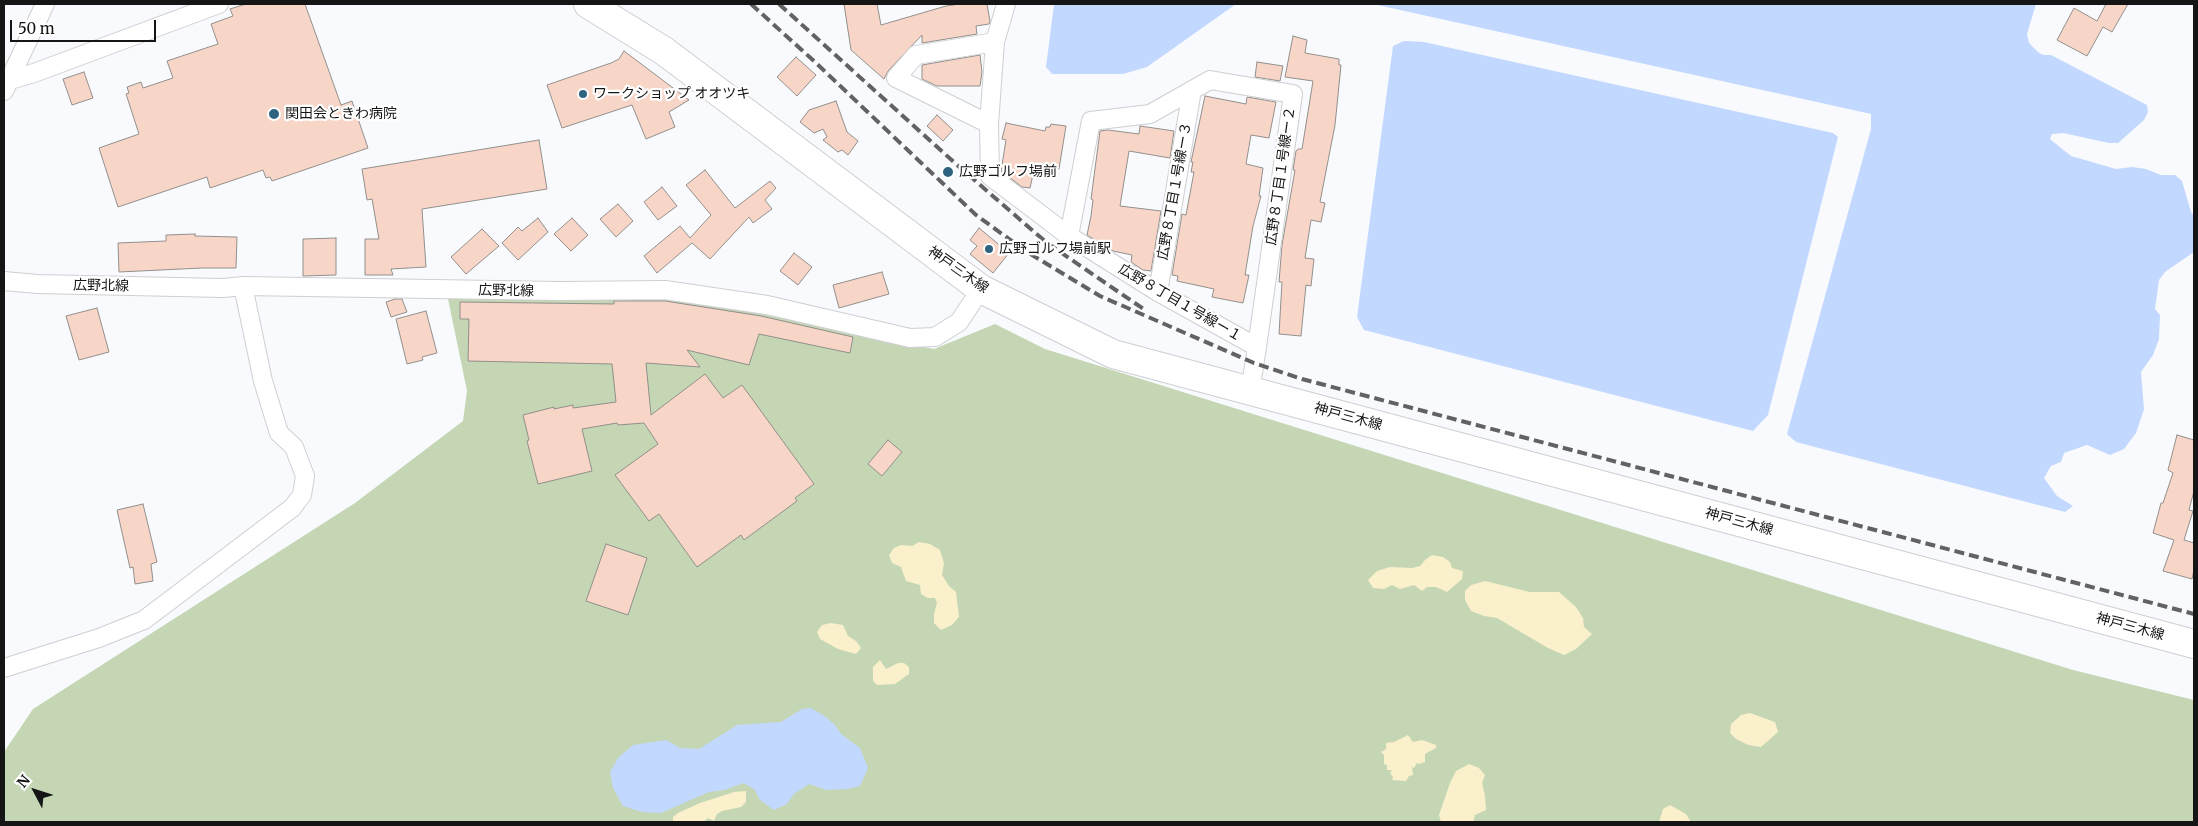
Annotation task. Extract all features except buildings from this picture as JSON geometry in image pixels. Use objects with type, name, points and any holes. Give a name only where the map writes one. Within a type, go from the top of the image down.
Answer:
[{"type":"main road","name":"神戸三木線","points":[[588,4],[664,51],[981,289],[1114,354],[2194,644]]},
{"type":"street","points":[[7,85],[45,4]]},
{"type":"street","points":[[7,85],[34,73],[219,4]]},
{"type":"street","name":"広野８丁目１号線ー１","points":[[1006,4],[995,42],[989,124],[990,176],[1069,236],[1158,292],[1257,347],[1250,391]]},
{"type":"street","points":[[989,124],[896,78],[916,55],[995,42]]},
{"type":"street","name":"広野８丁目１号線ー２","points":[[1069,236],[1091,121],[1150,114],[1210,80],[1292,94],[1257,347]]},
{"type":"street","name":"広野８丁目１号線ー３","points":[[1158,292],[1192,90]]},
{"type":"street","name":"広野北線","points":[[4,281],[47,285],[223,288],[243,286],[560,291],[665,290],[767,305],[910,338],[935,337],[959,322],[981,289]]},
{"type":"street","points":[[4,668],[100,638],[144,620],[292,508],[302,495],[305,476],[294,447],[280,433],[263,381],[243,286]]},
{"type":"green space","points":[[447,294],[672,296],[934,349],[995,324],[1045,349],[2073,670],[2194,700],[2194,822],[4,822],[4,752],[33,709],[355,503],[463,421],[467,391]]},
{"type":"sand","points":[[919,542],[930,544],[940,550],[944,563],[942,575],[949,586],[956,592],[959,617],[952,625],[941,630],[934,623],[937,603],[935,598],[928,598],[921,594],[920,585],[906,581],[901,567],[892,563],[889,555],[894,548],[901,545],[912,546]]},
{"type":"sand","points":[[1432,555],[1443,557],[1450,562],[1452,568],[1463,571],[1462,579],[1447,592],[1436,587],[1427,587],[1422,591],[1414,585],[1400,589],[1392,585],[1384,589],[1373,588],[1368,580],[1377,571],[1390,567],[1412,568],[1420,566]]},
{"type":"sand","points":[[1485,581],[1530,592],[1559,592],[1576,607],[1583,618],[1584,627],[1592,634],[1576,649],[1564,655],[1548,648],[1497,618],[1471,611],[1465,600],[1465,591],[1471,585]]},
{"type":"sand","points":[[831,623],[843,625],[848,636],[856,641],[861,648],[856,654],[838,649],[820,639],[817,632],[822,625]]},
{"type":"sand","points":[[880,660],[886,669],[898,663],[904,663],[909,667],[909,674],[895,684],[877,685],[873,681],[873,667]]},
{"type":"sand","points":[[1750,713],[1775,722],[1778,732],[1761,747],[1748,745],[1736,739],[1730,733],[1731,724],[1741,715]]},
{"type":"sand","points":[[1408,735],[1413,742],[1422,740],[1436,745],[1436,748],[1425,754],[1425,762],[1417,763],[1414,768],[1412,767],[1413,775],[1409,776],[1406,781],[1392,780],[1393,777],[1390,773],[1392,770],[1387,770],[1387,765],[1384,764],[1384,755],[1381,752],[1386,749],[1386,743],[1394,742]]},
{"type":"sand","points":[[1469,764],[1479,768],[1485,775],[1482,783],[1486,810],[1475,815],[1473,822],[1441,822],[1439,815],[1450,783],[1456,771]]},
{"type":"sand","points":[[746,791],[746,802],[741,807],[722,811],[717,814],[714,821],[708,818],[703,822],[673,822],[673,817],[678,813],[700,803],[734,792]]},
{"type":"sand","points":[[1670,805],[1686,814],[1691,822],[1659,822],[1663,809]]},
{"type":"water","points":[[1054,4],[1236,4],[1147,67],[1123,74],[1052,74],[1046,67]]},
{"type":"water","points":[[1373,4],[2036,4],[2027,34],[2029,43],[2038,52],[2043,55],[2051,55],[2147,105],[2148,112],[2144,120],[2118,143],[2109,143],[2063,133],[2052,134],[2050,139],[2071,156],[2116,169],[2132,167],[2146,169],[2161,175],[2175,175],[2182,181],[2191,212],[2194,216],[2194,252],[2165,272],[2159,280],[2155,309],[2160,315],[2159,339],[2153,355],[2141,372],[2144,409],[2136,433],[2124,449],[2110,455],[2087,445],[2064,453],[2061,462],[2051,466],[2044,478],[2057,496],[2073,506],[2065,512],[1796,442],[1787,434],[1871,129],[1871,114]]},
{"type":"water","points":[[1404,41],[1424,42],[1833,133],[1838,137],[1768,415],[1753,431],[1364,330],[1357,317],[1393,46]]},
{"type":"water","points":[[811,708],[826,717],[841,734],[860,748],[868,768],[860,786],[827,790],[809,784],[794,794],[787,804],[774,810],[760,800],[755,790],[744,783],[724,790],[709,792],[661,813],[642,812],[623,806],[613,788],[610,772],[618,758],[633,745],[666,740],[680,748],[699,749],[737,725],[781,722],[802,709]]},
{"type":"railway","points":[[751,4],[976,215],[1027,252],[1100,296],[1254,363],[1302,379],[2194,614]]},
{"type":"railway","points":[[779,4],[956,164],[1047,243],[1145,310]]},
{"type":"place","name":"ワークショップ オオツキ","points":[[583,94]]},
{"type":"place","name":"関田会ときわ病院","points":[[274,114]]},
{"type":"place","name":"広野ゴルフ場前","points":[[948,172]]},
{"type":"place","name":"広野ゴルフ場前駅","points":[[989,249]]}]
